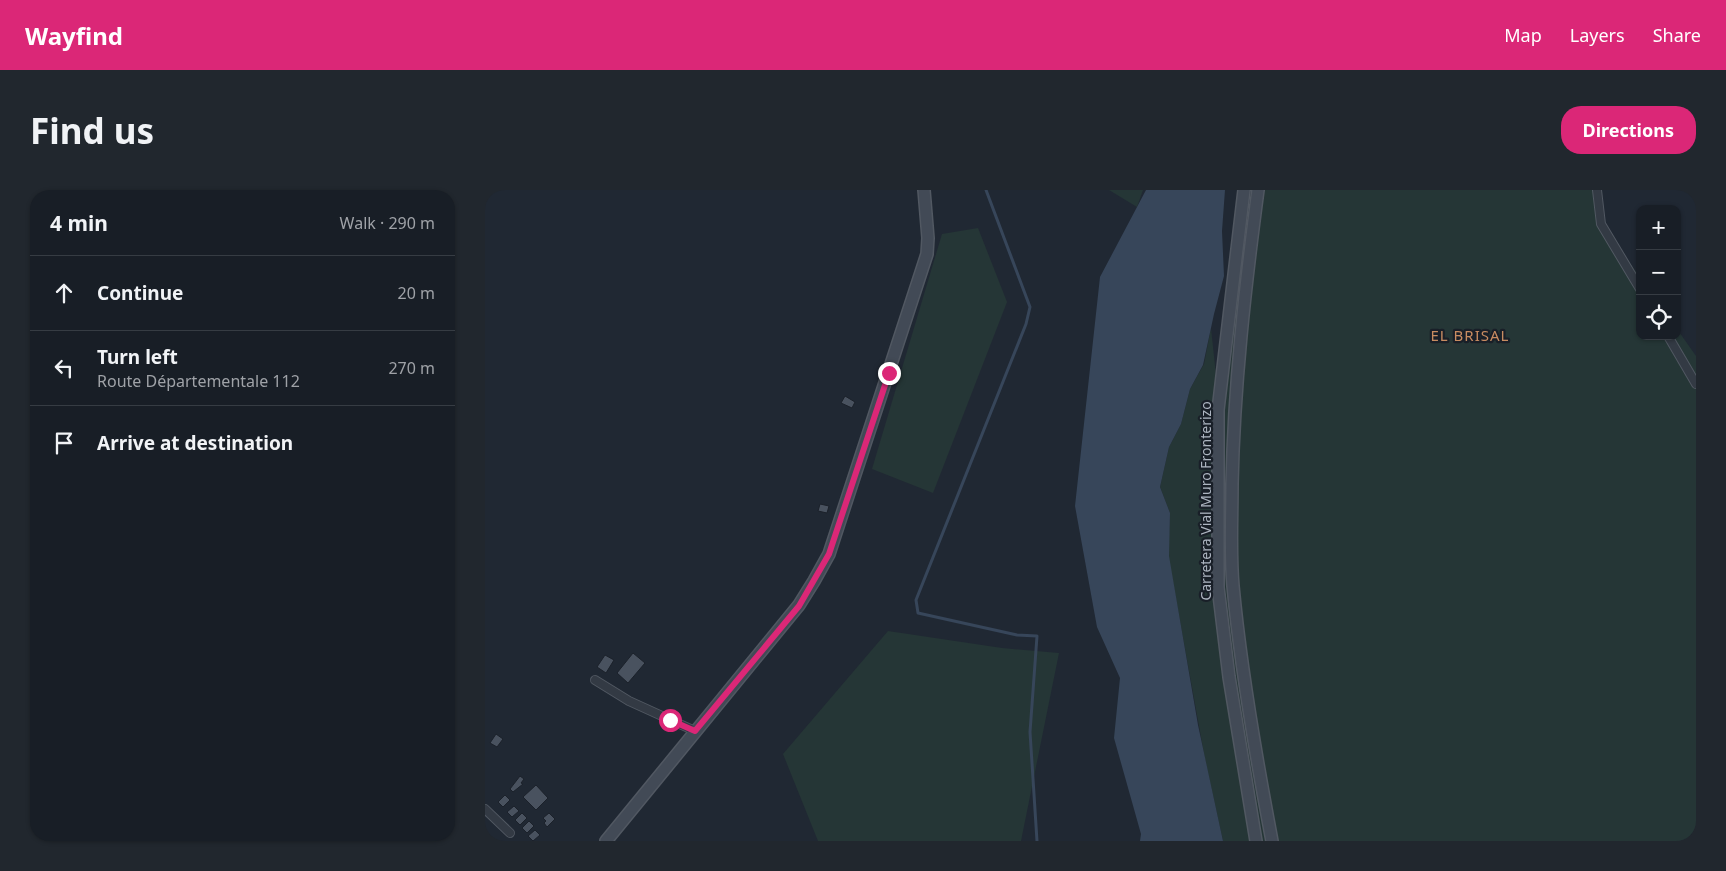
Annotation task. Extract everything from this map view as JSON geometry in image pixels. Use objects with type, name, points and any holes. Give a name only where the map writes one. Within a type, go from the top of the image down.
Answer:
[{"type":"street","points":[[605,841],[799,606],[829,554],[927,254],[928,238],[924,190]]},
{"type":"street","name":"Carretera Vial Muro Fronterizo","points":[[1244,190],[1217,410],[1218,587],[1229,677],[1256,841]]},
{"type":"street","name":"Carretera Vial Muro Fronterizo","points":[[1258,190],[1249,258],[1233,422],[1233,586],[1251,731],[1273,841]]},
{"type":"street","points":[[1597,190],[1601,224],[1636,282]]},
{"type":"street","points":[[1670,340],[1696,384]]},
{"type":"street","points":[[595,680],[629,701],[695,731]]},
{"type":"street","points":[[485,809],[510,833]]},
{"type":"shaded area","points":[[1109,190],[1143,190],[1137,207]]},
{"type":"shaded area","points":[[1260,190],[1597,190],[1601,224],[1636,272],[1636,340],[1681,340],[1681,335],[1696,356],[1696,841],[1223,841],[1205,759],[1168,555],[1170,513],[1160,487],[1169,447],[1181,424],[1190,389],[1204,364],[1211,328],[1216,375],[1234,302],[1231,288]]},
{"type":"shaded area","points":[[978,228],[1007,302],[933,493],[872,469],[942,234]]},
{"type":"shaded area","points":[[888,631],[1002,648],[1059,653],[1021,841],[818,841],[783,754]]},
{"type":"water","points":[[1146,190],[1225,190],[1222,231],[1224,276],[1203,365],[1190,389],[1181,424],[1169,447],[1160,487],[1170,513],[1169,556],[1198,725],[1223,841],[1140,841],[1141,834],[1114,738],[1120,678],[1097,627],[1075,506],[1100,277]]},
{"type":"building","points":[[845,396],[855,402],[852,408],[841,403]]},
{"type":"building","points":[[820,504],[829,506],[827,513],[818,511]]},
{"type":"building","points":[[633,653],[645,663],[628,683],[617,673]]},
{"type":"building","points":[[605,655],[614,660],[606,673],[597,667]]},
{"type":"building","points":[[496,734],[503,739],[497,747],[490,743]]},
{"type":"building","points":[[520,776],[524,779],[521,783],[523,784],[513,792],[510,789]]},
{"type":"building","points":[[536,785],[548,798],[536,810],[523,797]]},
{"type":"building","points":[[505,795],[510,800],[503,807],[498,802]]},
{"type":"building","points":[[514,806],[519,811],[512,817],[507,812]]},
{"type":"building","points":[[522,813],[527,818],[520,825],[515,820]]},
{"type":"building","points":[[549,813],[555,819],[547,827],[544,823],[546,821],[543,818]]},
{"type":"building","points":[[529,821],[534,826],[527,833],[522,828]]},
{"type":"building","points":[[535,830],[540,835],[533,841],[528,836]]},
{"type":"waterway","points":[[986,190],[1030,307],[1026,324],[916,600],[918,613],[1017,635],[1037,636],[1030,732],[1037,841]]},
{"type":"district","name":"EL BRISAL","points":[[1470,335]]},
{"type":"route","points":[[670,720],[695,731],[799,606],[829,554],[889,373]]}]
